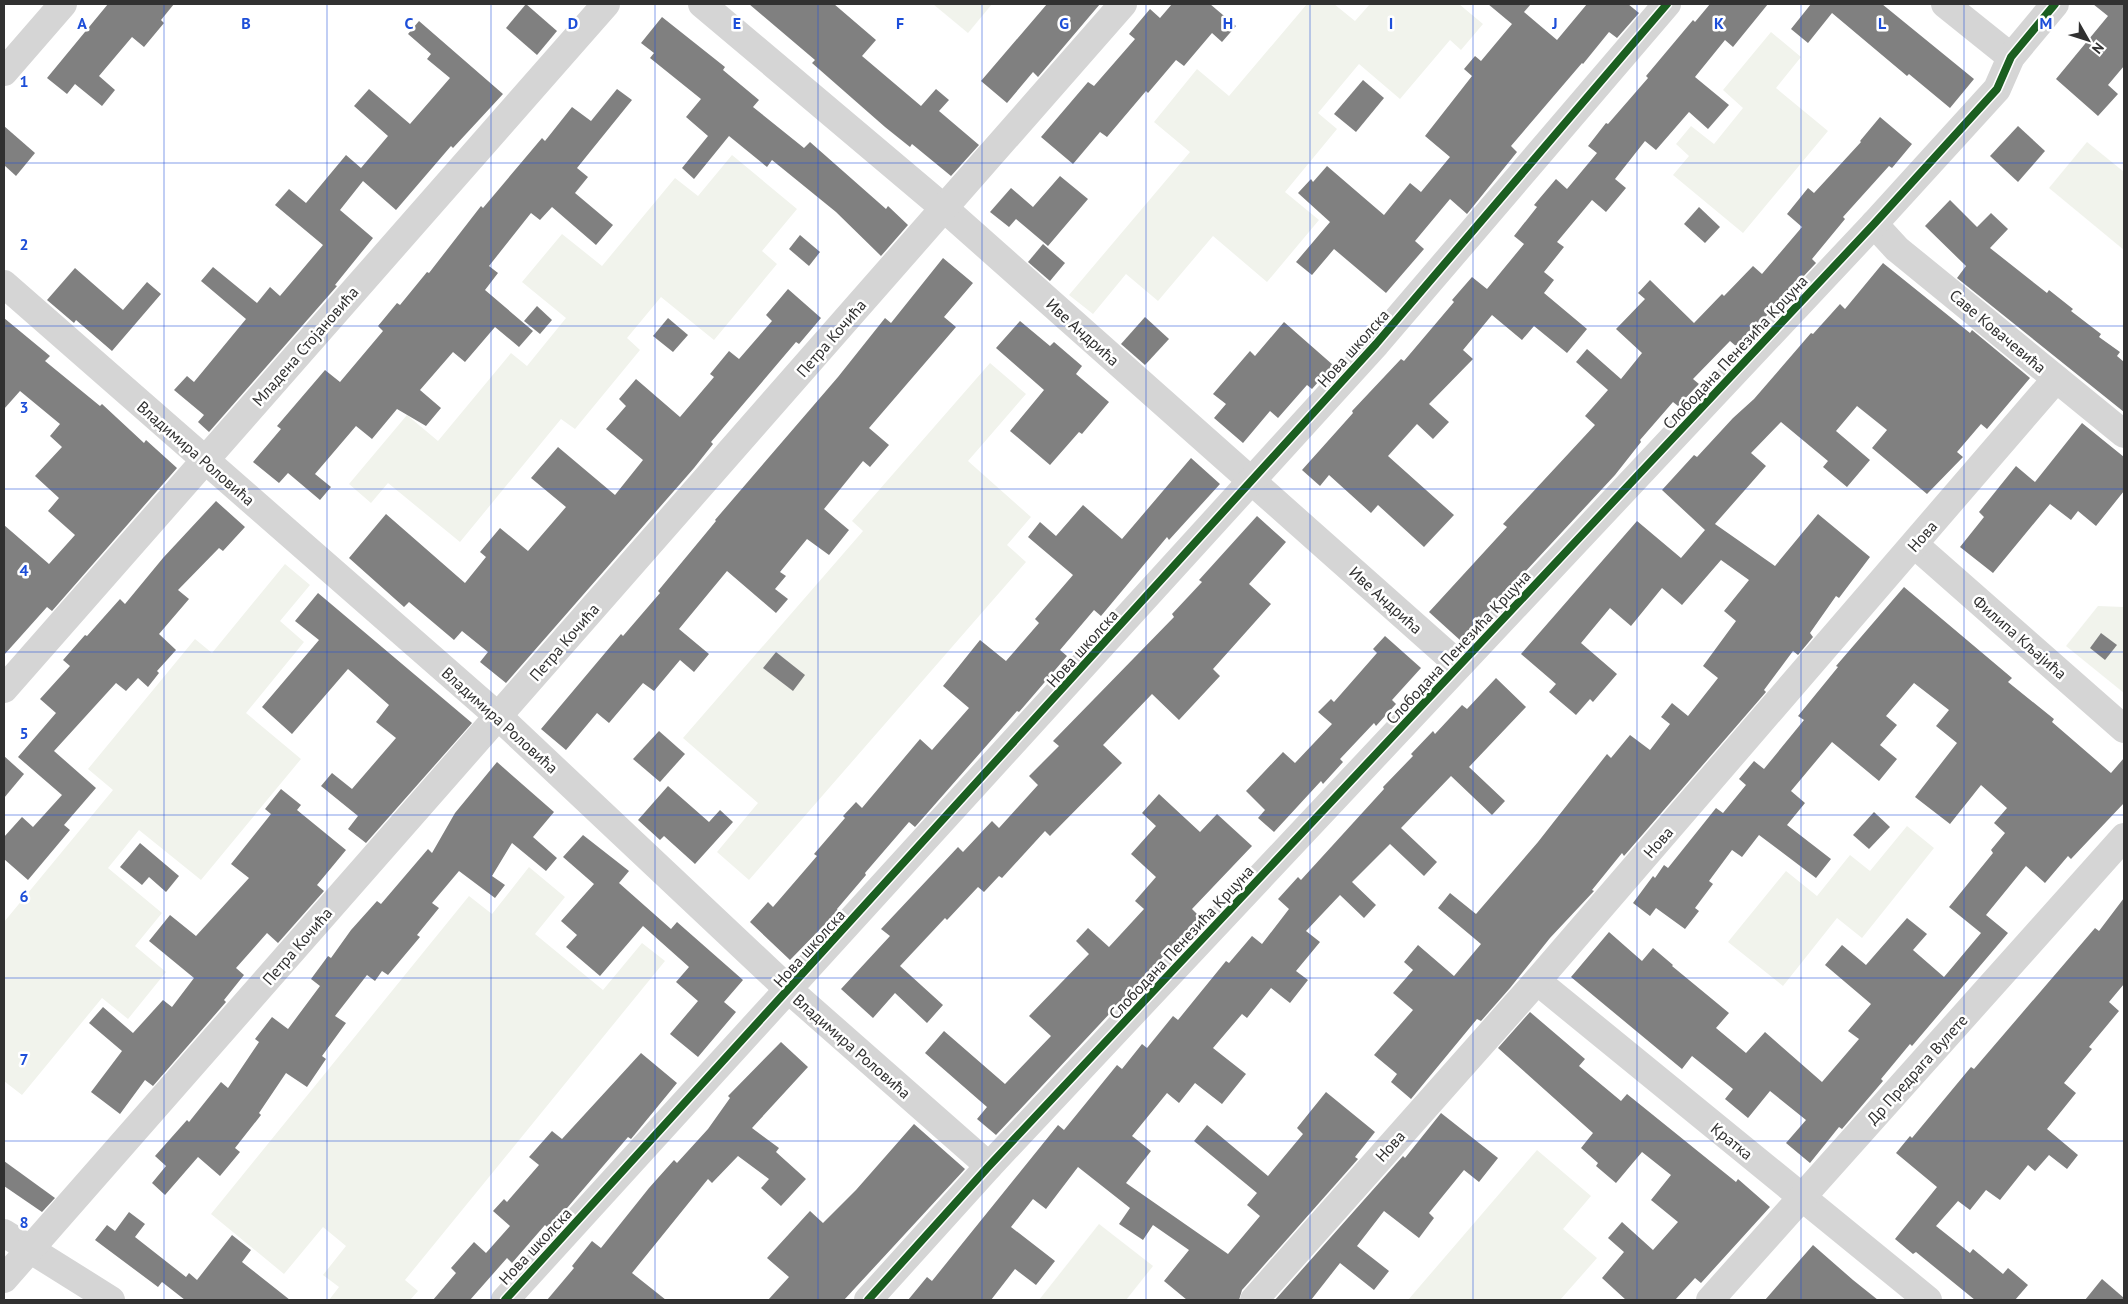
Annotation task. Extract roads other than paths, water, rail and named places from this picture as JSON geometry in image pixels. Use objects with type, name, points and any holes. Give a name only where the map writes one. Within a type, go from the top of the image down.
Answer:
[{"type":"street","points":[[4,72],[63,4]]},
{"type":"street","name":"Младена Стојановића","points":[[4,689],[606,4]]},
{"type":"street","name":"Иве Андрића","points":[[702,4],[945,209],[1459,666]]},
{"type":"street","name":"Петра Кочића","points":[[4,1279],[1123,4]]},
{"type":"street","name":"Нова школска","points":[[505,1300],[1252,482],[1450,259],[1667,4]]},
{"type":"street","points":[[1945,4],[2010,57]]},
{"type":"street","name":"Слободана Пенезића Крцуна","points":[[868,1300],[989,1166],[1874,224],[1997,89],[2010,57],[2055,4]]},
{"type":"street","name":"Саве Ковачевића","points":[[1874,224],[1897,249],[2124,434]]},
{"type":"street","name":"Владимира Роловића","points":[[4,284],[499,717],[789,990],[989,1166]]},
{"type":"street","name":"Нова","points":[[1254,1300],[1537,982],[2056,379]]},
{"type":"street","name":"Филипа Кљајића","points":[[1915,545],[2124,729]]},
{"type":"street","name":"Др Предрага Вулете","points":[[1710,1300],[2124,837]]},
{"type":"street","name":"Кратка","points":[[1537,982],[1928,1300]]},
{"type":"street","points":[[4,1233],[110,1300]]}]
